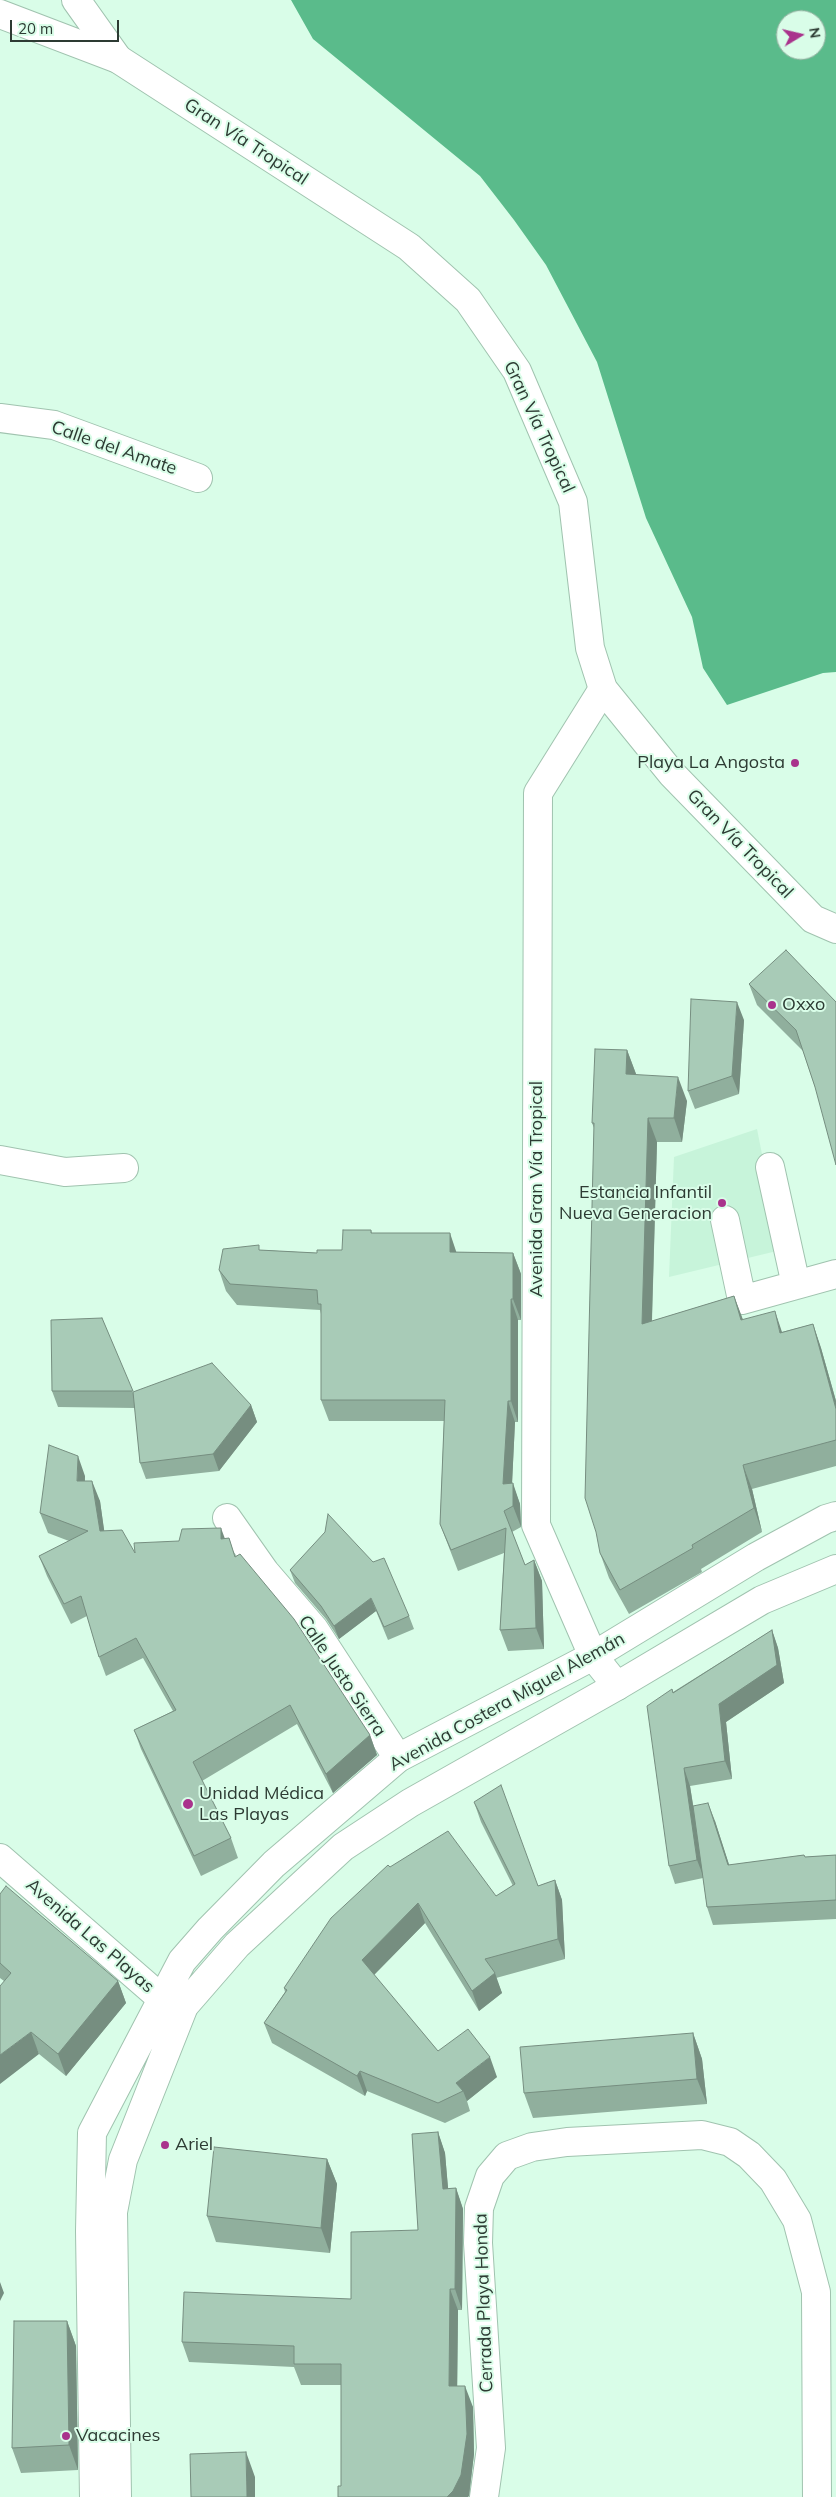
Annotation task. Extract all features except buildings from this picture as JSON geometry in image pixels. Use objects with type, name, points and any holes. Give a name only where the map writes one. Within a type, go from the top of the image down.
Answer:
[{"type":"main road","points":[[76,0],[118,59]]},
{"type":"main road","name":"Gran Vía Tropical","points":[[0,14],[118,59],[409,247],[468,300],[517,371],[573,502],[590,648],[603,690],[672,774],[813,919],[836,929]]},
{"type":"main road","name":"Calle del Amate","points":[[0,418],[54,425],[198,478]]},
{"type":"main road","name":"Avenida Gran Vía Tropical","points":[[603,690],[538,793],[536,1525],[593,1656],[617,1686]]},
{"type":"main road","points":[[0,1160],[65,1172],[124,1168]]},
{"type":"main road","points":[[770,1167],[796,1285]]},
{"type":"main road","points":[[724,1220],[742,1300],[836,1274]]},
{"type":"main road","name":"Avenida Costera Miguel Alemán","points":[[117,2497],[113,2212],[123,2160],[173,2002],[182,1961],[274,1864],[398,1758],[593,1656],[756,1557],[826,1518],[836,1516]]},
{"type":"main road","name":"Calle Justo Sierra","points":[[228,1518],[265,1572],[314,1630],[398,1758]]},
{"type":"main road","name":"Avenida Costera Miguel Alemán","points":[[94,2497],[90,2231],[92,2133],[173,2002],[343,1847],[410,1803],[617,1686],[762,1600],[836,1569]]},
{"type":"main road","name":"Avenida Las Playas","points":[[0,1858],[173,2002]]},
{"type":"main road","name":"Cerrada Playa Honda","points":[[484,2497],[491,2448],[478,2243],[479,2208],[490,2176],[507,2156],[532,2147],[568,2142],[702,2135],[730,2142],[749,2155],[773,2180],[797,2220],[816,2292],[817,2497]]},
{"type":"shaded area","points":[[291,0],[836,0],[836,672],[823,673],[727,705],[703,668],[692,617],[646,518],[597,362],[546,265],[480,176],[313,39]]},
{"type":"shaded area","name":"Estancia Infantil Nueva Generacion","points":[[757,1129],[781,1250],[669,1277],[674,1157]]},
{"type":"place","name":"Playa La Angosta","points":[[795,763]]},
{"type":"place","name":"Oxxo","points":[[772,1005]]},
{"type":"place","name":"Estancia Infantil Nueva Generacion","points":[[722,1203]]},
{"type":"place","name":"Unidad Médica Las Playas","points":[[188,1804]]},
{"type":"place","name":"Ariel","points":[[165,2145]]},
{"type":"place","name":"Vacacines","points":[[66,2436]]}]
